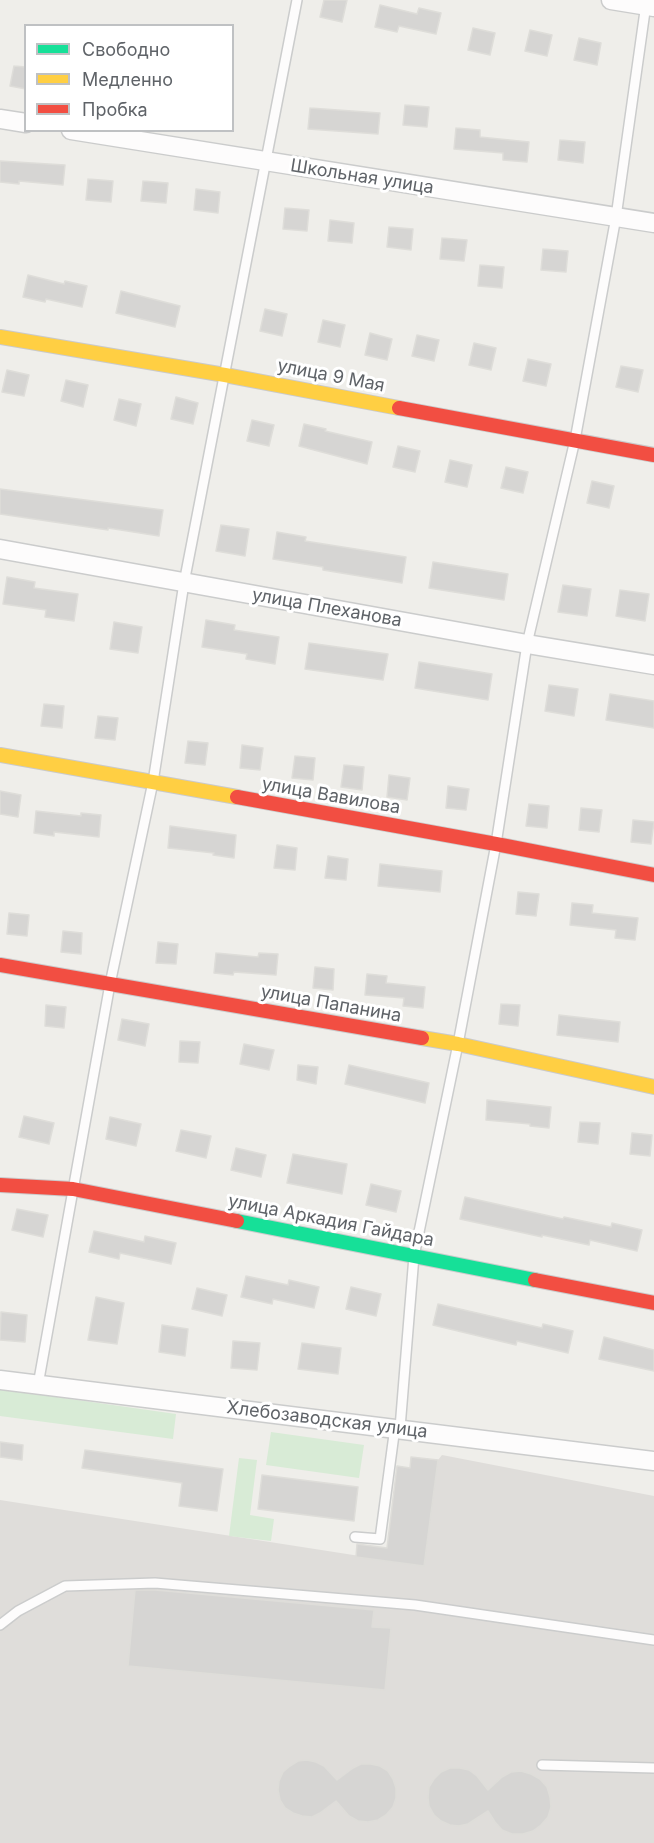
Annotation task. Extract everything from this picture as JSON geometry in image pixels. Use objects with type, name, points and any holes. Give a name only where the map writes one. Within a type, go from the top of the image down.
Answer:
[{"type":"street","points":[[611,0],[649,4]]},
{"type":"street","points":[[0,119],[24,123]]},
{"type":"street","name":"Школьная улица","points":[[83,132],[654,224]]},
{"type":"street","name":"улица 9 Мая","points":[[0,337],[225,375],[654,455]]},
{"type":"street","name":"улица Плеханова","points":[[0,549],[654,665]]},
{"type":"street","name":"улица Вавилова","points":[[0,755],[496,844],[654,875]]},
{"type":"street","name":"улица Папанина","points":[[0,965],[458,1044],[654,1087]]},
{"type":"street","name":"улица Аркадия Гайдара","points":[[0,1185],[73,1189],[654,1303]]},
{"type":"street","name":"Хлебозаводская улица","points":[[0,1380],[654,1461]]},
{"type":"lane","points":[[38,1385],[110,984],[153,782],[184,583],[297,0]]},
{"type":"lane","points":[[355,1537],[380,1539],[397,1428],[414,1256],[496,844],[527,644],[575,440],[616,217],[649,4]]},
{"type":"lane","points":[[0,1626],[18,1611],[64,1586],[155,1582],[415,1605],[654,1640]]},
{"type":"lane","points":[[542,1765],[654,1768]]},
{"type":"shaded area","points":[[442,1455],[654,1496],[654,1843],[0,1843],[0,1500],[424,1566],[438,1460]]},
{"type":"green space","points":[[0,1389],[176,1414],[173,1439],[0,1416]]},
{"type":"green space","points":[[271,1432],[364,1445],[359,1478],[266,1465]]},
{"type":"green space","points":[[239,1458],[257,1460],[250,1515],[274,1519],[271,1541],[229,1536]]},
{"type":"building","points":[[324,0],[347,0],[342,22],[320,17]]},
{"type":"building","points":[[380,5],[417,14],[419,8],[441,13],[436,34],[399,26],[397,32],[375,27]]},
{"type":"building","points":[[473,28],[495,33],[490,55],[468,50]]},
{"type":"building","points":[[530,30],[552,35],[547,56],[525,51]]},
{"type":"building","points":[[579,38],[601,43],[597,65],[574,60]]},
{"type":"building","points":[[14,66],[24,67],[24,89],[10,86]]},
{"type":"building","points":[[405,105],[429,107],[427,127],[403,125]]},
{"type":"building","points":[[310,108],[380,113],[378,134],[308,129]]},
{"type":"building","points":[[456,128],[480,130],[480,137],[529,142],[527,162],[503,160],[503,153],[454,149]]},
{"type":"building","points":[[560,140],[585,142],[583,163],[558,160]]},
{"type":"building","points":[[0,161],[65,165],[63,185],[19,181],[19,184],[0,182]]},
{"type":"building","points":[[88,179],[113,181],[111,202],[86,200]]},
{"type":"building","points":[[143,181],[168,183],[166,203],[141,201]]},
{"type":"building","points":[[196,189],[220,192],[218,213],[194,210]]},
{"type":"building","points":[[285,208],[309,210],[307,231],[283,229]]},
{"type":"building","points":[[330,220],[354,223],[352,243],[328,241]]},
{"type":"building","points":[[389,227],[413,229],[411,250],[387,247]]},
{"type":"building","points":[[442,238],[467,240],[464,261],[440,259]]},
{"type":"building","points":[[543,249],[568,251],[566,272],[541,270]]},
{"type":"building","points":[[480,265],[504,267],[502,288],[478,286]]},
{"type":"building","points":[[28,275],[64,284],[65,281],[87,286],[82,307],[46,299],[45,302],[23,297]]},
{"type":"building","points":[[121,291],[180,306],[175,327],[116,313]]},
{"type":"building","points":[[265,309],[287,314],[282,336],[260,331]]},
{"type":"building","points":[[323,320],[345,325],[340,347],[318,342]]},
{"type":"building","points":[[370,333],[392,339],[387,360],[365,355]]},
{"type":"building","points":[[417,335],[439,340],[434,361],[412,356]]},
{"type":"building","points":[[474,343],[496,348],[491,370],[469,365]]},
{"type":"building","points":[[528,359],[551,364],[546,386],[523,381]]},
{"type":"building","points":[[621,366],[643,370],[638,392],[616,387]]},
{"type":"building","points":[[7,370],[29,375],[24,396],[2,392]]},
{"type":"building","points":[[66,380],[88,385],[83,407],[61,401]]},
{"type":"building","points":[[176,397],[198,403],[193,424],[171,419]]},
{"type":"building","points":[[119,399],[141,404],[136,426],[114,420]]},
{"type":"building","points":[[252,420],[274,425],[269,446],[247,441]]},
{"type":"building","points":[[304,424],[372,442],[367,464],[299,446]]},
{"type":"building","points":[[398,446],[420,451],[415,472],[393,467]]},
{"type":"building","points":[[450,460],[472,465],[467,487],[445,482]]},
{"type":"building","points":[[506,467],[528,472],[523,493],[501,488]]},
{"type":"building","points":[[592,481],[614,486],[609,508],[587,503]]},
{"type":"building","points":[[0,489],[163,510],[159,536],[0,514]]},
{"type":"building","points":[[221,525],[249,529],[245,556],[216,551]]},
{"type":"building","points":[[277,532],[306,537],[305,541],[406,557],[402,583],[273,559]]},
{"type":"building","points":[[433,562],[508,574],[504,600],[429,588]]},
{"type":"building","points":[[7,577],[35,582],[34,588],[78,594],[74,621],[45,617],[46,610],[3,604]]},
{"type":"building","points":[[563,585],[591,589],[587,616],[558,612]]},
{"type":"building","points":[[620,590],[649,594],[645,621],[616,616]]},
{"type":"building","points":[[206,620],[235,625],[234,630],[279,637],[275,664],[246,659],[247,654],[202,647]]},
{"type":"building","points":[[114,622],[142,627],[138,653],[110,649]]},
{"type":"building","points":[[309,643],[388,654],[383,680],[305,669]]},
{"type":"building","points":[[419,662],[492,674],[488,700],[415,688]]},
{"type":"building","points":[[549,685],[578,689],[574,716],[545,711]]},
{"type":"building","points":[[610,694],[654,701],[654,728],[606,720]]},
{"type":"building","points":[[44,704],[64,706],[62,728],[41,726]]},
{"type":"building","points":[[98,716],[118,718],[115,740],[95,738]]},
{"type":"building","points":[[188,741],[208,743],[205,765],[185,763]]},
{"type":"building","points":[[242,745],[263,748],[260,770],[240,768]]},
{"type":"building","points":[[295,756],[315,758],[313,780],[292,778]]},
{"type":"building","points":[[344,765],[364,767],[362,790],[341,787]]},
{"type":"building","points":[[389,775],[410,778],[407,800],[387,797]]},
{"type":"building","points":[[448,786],[469,789],[466,810],[446,808]]},
{"type":"building","points":[[0,791],[21,795],[18,817],[0,814]]},
{"type":"building","points":[[529,804],[549,806],[547,828],[526,826]]},
{"type":"building","points":[[581,808],[602,810],[599,832],[579,830]]},
{"type":"building","points":[[36,811],[81,816],[81,813],[101,815],[99,837],[54,832],[54,836],[34,833]]},
{"type":"building","points":[[633,820],[654,822],[651,844],[631,842]]},
{"type":"building","points":[[170,826],[236,835],[234,858],[213,855],[214,853],[168,848]]},
{"type":"building","points":[[277,845],[297,848],[295,870],[274,868]]},
{"type":"building","points":[[328,856],[348,859],[346,880],[325,878]]},
{"type":"building","points":[[380,864],[442,871],[440,892],[378,886]]},
{"type":"building","points":[[518,892],[539,894],[536,916],[516,914]]},
{"type":"building","points":[[572,903],[593,905],[592,913],[638,918],[635,940],[615,938],[616,930],[570,925]]},
{"type":"building","points":[[9,913],[29,915],[27,936],[7,934]]},
{"type":"building","points":[[63,931],[82,933],[81,954],[61,952]]},
{"type":"building","points":[[158,942],[178,944],[176,964],[156,963]]},
{"type":"building","points":[[216,953],[258,957],[259,953],[278,954],[276,975],[214,973]]},
{"type":"building","points":[[315,967],[334,969],[333,990],[313,988]]},
{"type":"building","points":[[367,974],[387,976],[386,983],[425,987],[423,1008],[403,1006],[404,998],[365,995]]},
{"type":"building","points":[[501,1004],[520,1005],[518,1026],[499,1024]]},
{"type":"building","points":[[46,1005],[66,1007],[64,1028],[45,1026]]},
{"type":"building","points":[[559,1015],[620,1022],[618,1042],[557,1035]]},
{"type":"building","points":[[122,1019],[149,1024],[145,1046],[118,1040]]},
{"type":"building","points":[[180,1041],[200,1042],[198,1063],[179,1062]]},
{"type":"building","points":[[244,1044],[274,1050],[269,1070],[240,1064]]},
{"type":"building","points":[[298,1065],[318,1067],[316,1084],[297,1080]]},
{"type":"building","points":[[349,1065],[429,1083],[425,1103],[345,1084]]},
{"type":"building","points":[[487,1100],[551,1107],[549,1128],[486,1120]]},
{"type":"building","points":[[24,1116],[54,1123],[49,1144],[19,1137]]},
{"type":"building","points":[[110,1117],[141,1124],[136,1146],[106,1139]]},
{"type":"building","points":[[580,1122],[600,1123],[598,1144],[578,1142]]},
{"type":"building","points":[[181,1130],[211,1136],[206,1158],[176,1151]]},
{"type":"building","points":[[632,1133],[652,1135],[650,1156],[630,1154]]},
{"type":"building","points":[[236,1148],[266,1155],[261,1177],[231,1170]]},
{"type":"building","points":[[293,1154],[347,1164],[342,1194],[287,1183]]},
{"type":"building","points":[[371,1184],[401,1191],[396,1212],[366,1205]]},
{"type":"building","points":[[465,1197],[563,1219],[564,1217],[611,1227],[612,1223],[642,1230],[637,1251],[590,1240],[589,1245],[542,1235],[542,1237],[460,1219]]},
{"type":"building","points":[[17,1209],[48,1215],[43,1237],[12,1230]]},
{"type":"building","points":[[94,1231],[144,1242],[145,1236],[176,1243],[171,1264],[120,1253],[119,1259],[89,1252]]},
{"type":"building","points":[[246,1276],[288,1285],[289,1280],[319,1287],[314,1308],[273,1299],[272,1304],[241,1297]]},
{"type":"building","points":[[351,1287],[381,1294],[376,1316],[346,1309]]},
{"type":"building","points":[[197,1288],[227,1295],[222,1316],[192,1309]]},
{"type":"building","points":[[96,1297],[124,1303],[117,1344],[88,1340]]},
{"type":"building","points":[[438,1304],[542,1328],[543,1324],[573,1331],[568,1353],[517,1341],[516,1345],[433,1325]]},
{"type":"building","points":[[1,1312],[27,1315],[25,1342],[0,1340]]},
{"type":"building","points":[[162,1325],[188,1329],[185,1356],[159,1352]]},
{"type":"building","points":[[604,1337],[654,1350],[654,1371],[599,1359]]},
{"type":"building","points":[[233,1341],[260,1343],[257,1370],[231,1368]]},
{"type":"building","points":[[302,1343],[341,1348],[338,1374],[298,1369]]},
{"type":"building","points":[[0,1442],[23,1445],[22,1460],[0,1457]]},
{"type":"building","points":[[85,1450],[223,1469],[217,1511],[179,1506],[182,1483],[82,1468]]},
{"type":"building","points":[[411,1457],[438,1460],[424,1566],[356,1557],[357,1544],[387,1548],[397,1466],[410,1468]]},
{"type":"building","points":[[262,1475],[358,1487],[354,1521],[258,1509]]},
{"type":"building","points":[[135,1590],[374,1610],[372,1627],[391,1628],[385,1690],[128,1666]]},
{"type":"building","points":[[307,1760],[324,1766],[337,1780],[361,1764],[380,1766],[388,1771],[396,1788],[393,1807],[378,1820],[368,1822],[358,1821],[349,1816],[336,1801],[312,1817],[293,1813],[285,1808],[280,1800],[279,1781],[283,1772],[290,1766],[298,1761]]},
{"type":"building","points":[[450,1768],[469,1770],[488,1790],[511,1772],[521,1771],[531,1774],[547,1787],[551,1807],[548,1817],[533,1831],[523,1834],[512,1834],[502,1830],[488,1811],[468,1824],[459,1826],[441,1821],[429,1806],[429,1787],[441,1772]]},
{"type":"traffic: fast","points":[[237,1221],[535,1280]]},
{"type":"traffic: slow","points":[[0,337],[225,375],[399,408]]},
{"type":"traffic: slow","points":[[0,755],[237,797]]},
{"type":"traffic: slow","points":[[422,1038],[654,1087]]},
{"type":"traffic: jam","points":[[399,408],[654,455]]},
{"type":"traffic: jam","points":[[237,797],[654,875]]},
{"type":"traffic: jam","points":[[0,965],[422,1038]]},
{"type":"traffic: jam","points":[[0,1185],[73,1189],[237,1221]]},
{"type":"traffic: jam","points":[[535,1280],[654,1303]]}]
